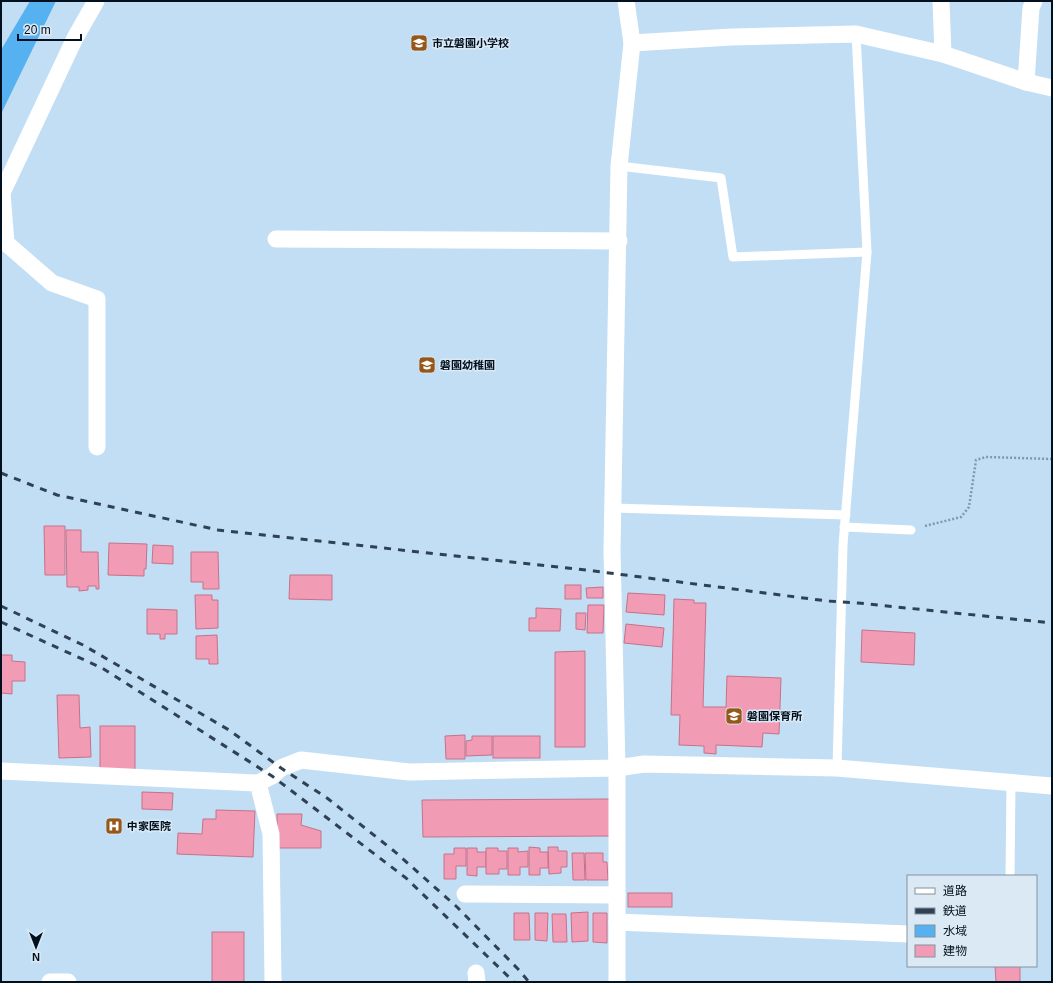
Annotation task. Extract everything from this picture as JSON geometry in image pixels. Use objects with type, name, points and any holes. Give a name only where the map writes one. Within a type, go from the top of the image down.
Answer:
[{"type":"street","points":[[96,1],[75,38],[1,194],[6,243],[52,283],[97,300],[97,447]]},
{"type":"street","points":[[617,982],[617,768],[612,550],[620,166],[632,42],[626,1]]},
{"type":"street","points":[[941,1],[943,54]]},
{"type":"street","points":[[1026,82],[1031,8],[1034,1]]},
{"type":"street","points":[[632,42],[731,37],[856,34],[943,54],[1026,82],[1052,88]]},
{"type":"street","points":[[276,239],[619,241]]},
{"type":"street","points":[[1,771],[258,783],[272,776],[281,768],[301,760],[408,772],[617,768],[644,764],[837,768],[1052,786]]},
{"type":"street","points":[[258,783],[271,834],[273,982]]},
{"type":"street","points":[[465,894],[617,895]]},
{"type":"street","points":[[617,922],[907,934]]},
{"type":"street","points":[[50,982],[68,982]]},
{"type":"lane","points":[[837,768],[844,527],[867,252],[856,34]]},
{"type":"lane","points":[[620,166],[721,178],[733,257],[867,252]]},
{"type":"lane","points":[[613,508],[846,515]]},
{"type":"lane","points":[[844,527],[911,530]]},
{"type":"lane","points":[[1010,875],[1011,782]]},
{"type":"path","points":[[911,530],[961,517],[969,507],[976,460],[986,457],[1052,459]]},
{"type":"water","points":[[30,1],[56,1],[1,114],[1,50]]},
{"type":"building","points":[[44,526],[65,526],[65,575],[45,575]]},
{"type":"building","points":[[66,530],[81,530],[81,552],[98,552],[99,589],[96,589],[96,586],[88,586],[88,590],[79,591],[79,587],[67,587]]},
{"type":"building","points":[[109,543],[147,544],[146,569],[144,569],[144,576],[108,575]]},
{"type":"building","points":[[153,545],[173,546],[173,564],[152,563]]},
{"type":"building","points":[[191,552],[218,552],[219,589],[203,589],[203,582],[191,582]]},
{"type":"building","points":[[290,575],[332,575],[332,600],[289,599]]},
{"type":"building","points":[[565,585],[581,585],[581,599],[565,599]]},
{"type":"building","points":[[603,587],[603,598],[587,598],[586,588]]},
{"type":"building","points":[[628,593],[665,595],[664,615],[626,612]]},
{"type":"building","points":[[195,595],[212,595],[212,600],[218,600],[218,628],[196,629]]},
{"type":"building","points":[[674,599],[694,600],[694,603],[706,603],[703,707],[726,707],[727,676],[781,678],[779,734],[763,733],[762,747],[716,745],[716,754],[704,753],[704,746],[679,745],[680,715],[671,715]]},
{"type":"building","points":[[588,605],[604,605],[603,633],[587,633]]},
{"type":"building","points":[[536,608],[561,609],[560,631],[529,631],[529,618],[536,618]]},
{"type":"building","points":[[147,609],[177,610],[177,634],[165,634],[165,639],[160,639],[160,634],[147,634]]},
{"type":"building","points":[[576,613],[586,613],[585,630],[576,629]]},
{"type":"building","points":[[626,624],[664,628],[662,647],[624,643]]},
{"type":"building","points":[[862,630],[915,633],[914,665],[861,662]]},
{"type":"building","points":[[217,635],[218,664],[209,664],[209,659],[196,659],[196,636]]},
{"type":"building","points":[[585,651],[585,747],[555,747],[555,652]]},
{"type":"building","points":[[1,655],[12,655],[12,661],[25,662],[25,681],[12,681],[12,694],[1,693]]},
{"type":"building","points":[[57,695],[79,695],[80,728],[90,727],[91,757],[59,758]]},
{"type":"building","points":[[100,726],[135,726],[135,771],[100,771]]},
{"type":"building","points":[[465,735],[465,759],[446,759],[445,736]]},
{"type":"building","points":[[472,736],[492,736],[492,755],[466,756],[466,741],[472,740]]},
{"type":"building","points":[[493,736],[540,736],[540,758],[493,758]]},
{"type":"building","points":[[142,792],[173,793],[172,810],[142,809]]},
{"type":"building","points":[[610,799],[610,836],[423,837],[422,800]]},
{"type":"building","points":[[216,810],[255,811],[253,857],[177,854],[178,833],[202,834],[203,819],[216,819]]},
{"type":"building","points":[[277,814],[302,814],[301,825],[321,831],[321,848],[277,848]]},
{"type":"building","points":[[529,847],[540,848],[540,852],[548,852],[548,868],[540,868],[540,875],[529,875]]},
{"type":"building","points":[[548,847],[558,847],[558,851],[567,851],[567,867],[561,867],[561,873],[549,874]]},
{"type":"building","points":[[454,848],[466,848],[466,866],[456,866],[456,879],[444,879],[444,854],[454,854]]},
{"type":"building","points":[[467,848],[477,848],[477,852],[486,852],[486,867],[477,867],[477,876],[467,875]]},
{"type":"building","points":[[486,848],[498,848],[498,851],[507,851],[507,869],[499,869],[499,874],[486,874]]},
{"type":"building","points":[[508,848],[518,848],[518,852],[528,851],[528,867],[520,867],[520,875],[508,875]]},
{"type":"building","points":[[572,853],[584,853],[585,880],[573,880]]},
{"type":"building","points":[[585,853],[603,853],[603,862],[607,862],[608,880],[586,880]]},
{"type":"building","points":[[628,893],[672,893],[672,907],[628,907]]},
{"type":"building","points":[[588,912],[588,941],[572,942],[571,913]]},
{"type":"building","points":[[514,913],[529,913],[530,940],[514,940]]},
{"type":"building","points":[[535,913],[548,913],[547,941],[535,940]]},
{"type":"building","points":[[593,913],[607,913],[607,943],[593,942]]},
{"type":"building","points":[[552,914],[566,914],[567,942],[553,942]]},
{"type":"building","points":[[212,932],[244,932],[244,982],[212,982]]},
{"type":"building","points":[[995,967],[1020,967],[1020,982],[996,982]]},
{"type":"railway","points":[[1,473],[57,495],[218,530],[594,571],[827,601],[1052,623]]},
{"type":"railway","points":[[1,606],[83,645],[229,730],[281,768],[327,798],[394,851],[457,907],[529,982]]},
{"type":"railway","points":[[1,622],[102,668],[272,776],[406,878],[514,982]]},
{"type":"place","name":"市立磐園小学校","points":[[419,43]]},
{"type":"place","name":"磐園幼稚園","points":[[427,365]]},
{"type":"place","name":"磐園保育所","points":[[734,716]]},
{"type":"place","name":"中家医院","points":[[114,826]]}]
